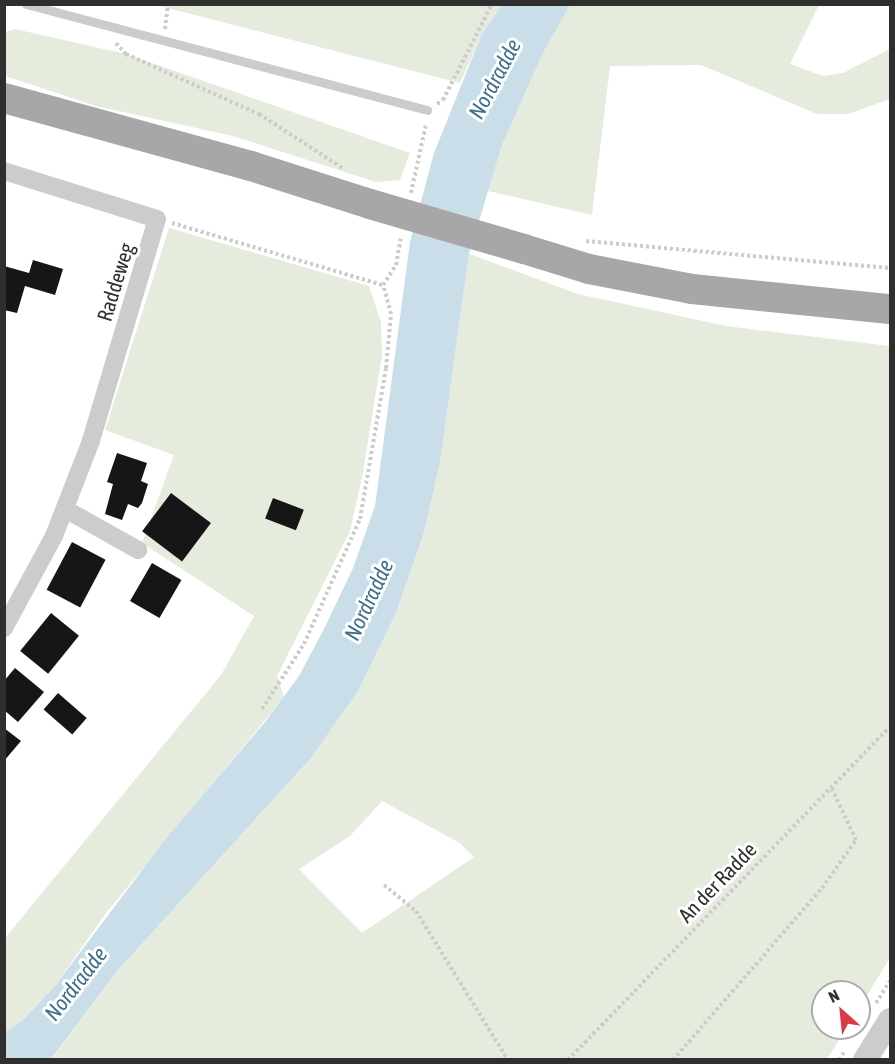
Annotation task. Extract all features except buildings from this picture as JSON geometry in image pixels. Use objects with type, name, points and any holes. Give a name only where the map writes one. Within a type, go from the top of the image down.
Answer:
[{"type":"main road","points":[[17,101],[589,269],[692,289],[891,309]]},
{"type":"street","points":[[4,171],[157,219]]},
{"type":"street","name":"Raddeweg","points":[[4,628],[65,509],[91,441],[157,219]]},
{"type":"street","points":[[65,509],[138,550]]},
{"type":"street","points":[[865,1059],[891,1020]]},
{"type":"lane","points":[[26,4],[427,110]]},
{"type":"path","points":[[164,41],[168,4]]},
{"type":"path","points":[[427,110],[443,100],[492,4]]},
{"type":"path","points":[[101,25],[126,54],[259,114],[345,170]]},
{"type":"path","points":[[157,219],[383,285],[391,314],[386,368],[360,519],[304,644],[262,709]]},
{"type":"path","points":[[576,240],[891,268]]},
{"type":"path","name":"An der Radde","points":[[568,1059],[891,727]]},
{"type":"path","points":[[673,1059],[822,888],[856,840],[831,787]]},
{"type":"path","points":[[384,885],[416,910],[508,1059]]},
{"type":"shaded area","points":[[156,5],[502,5],[481,36],[460,83]]},
{"type":"shaded area","points":[[570,5],[819,5],[790,64],[823,76],[843,73],[890,49],[890,99],[848,114],[817,114],[701,65],[610,66],[592,215],[488,191],[502,145],[543,53]]},
{"type":"shaded area","points":[[15,29],[126,54],[410,153],[400,180],[376,182],[233,136],[96,106],[5,76],[5,32]]},
{"type":"shaded area","points":[[169,228],[369,286],[381,322],[382,355],[362,478],[350,531],[277,676],[284,697],[106,913],[54,987],[23,1020],[5,1032],[5,938],[221,675],[254,616],[142,543],[174,455],[105,430]]},
{"type":"shaded area","points":[[469,254],[578,294],[726,326],[890,346],[890,958],[871,989],[871,980],[811,980],[811,1040],[839,1040],[827,1059],[51,1060],[118,970],[311,758],[358,691],[396,613],[423,536],[440,463]],"holes":[[[382,801],[460,843],[474,857],[362,933],[299,869],[350,836]]]},
{"type":"water","name":"Nordradde","points":[[502,5],[570,5],[543,53],[502,145],[469,254],[440,463],[423,536],[396,613],[358,691],[311,758],[118,970],[51,1059],[5,1060],[5,1032],[23,1020],[54,987],[164,841],[265,722],[299,676],[353,568],[375,506],[410,242],[434,153],[481,36]]}]
